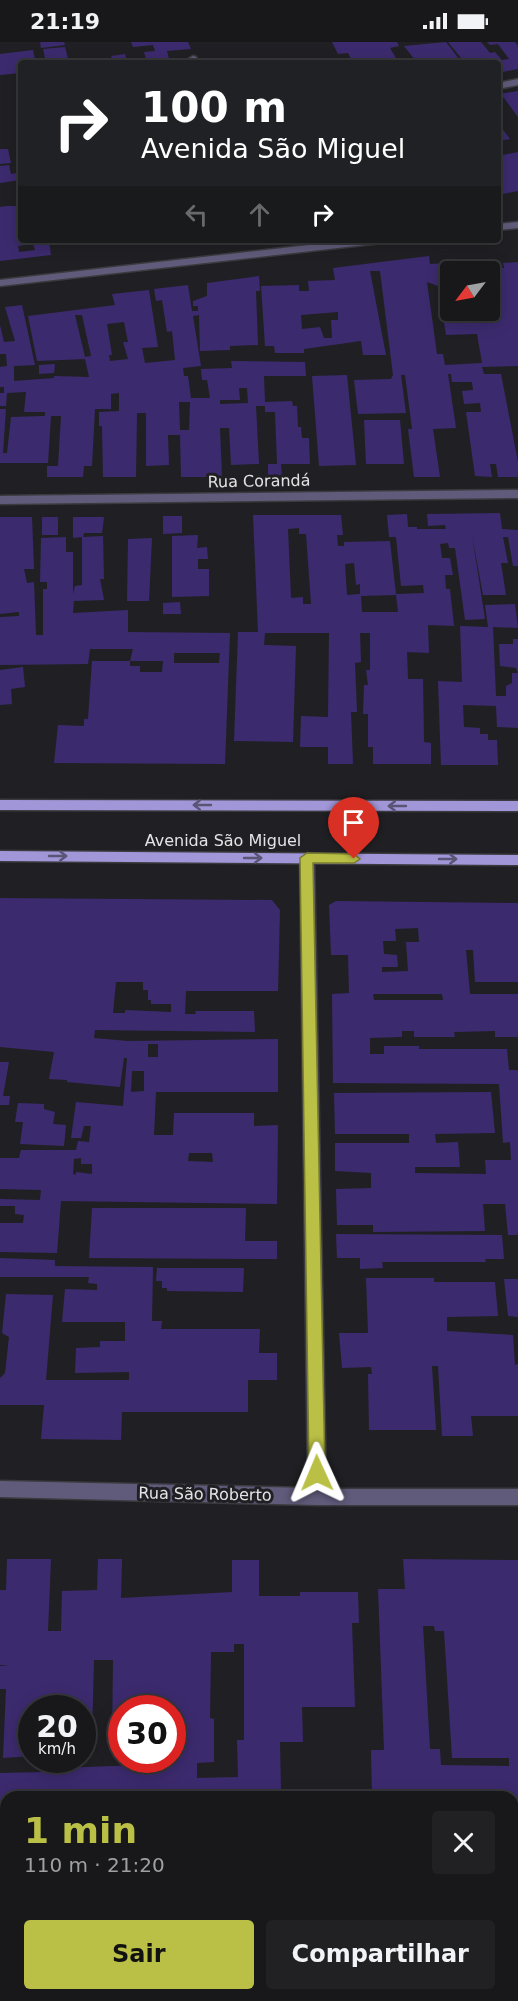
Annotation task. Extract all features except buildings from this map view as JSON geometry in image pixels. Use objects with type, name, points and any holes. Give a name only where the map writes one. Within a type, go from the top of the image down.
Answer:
[{"type":"main road","points":[[0,805],[518,806]]},
{"type":"main road","name":"Avenida São Miguel","points":[[0,856],[518,860]]},
{"type":"street","points":[[501,85],[518,82]]},
{"type":"street","points":[[501,227],[518,225]]},
{"type":"street","points":[[259,243],[263,253]]},
{"type":"street","points":[[0,283],[355,243]]},
{"type":"street","name":"Rua Corandá","points":[[0,500],[518,494]]},
{"type":"street","points":[[307,858],[318,1497]]},
{"type":"street","name":"Rua São Roberto","points":[[0,1489],[318,1497],[518,1497]]},
{"type":"route","points":[[317,1473],[307,858],[354,859]]}]
